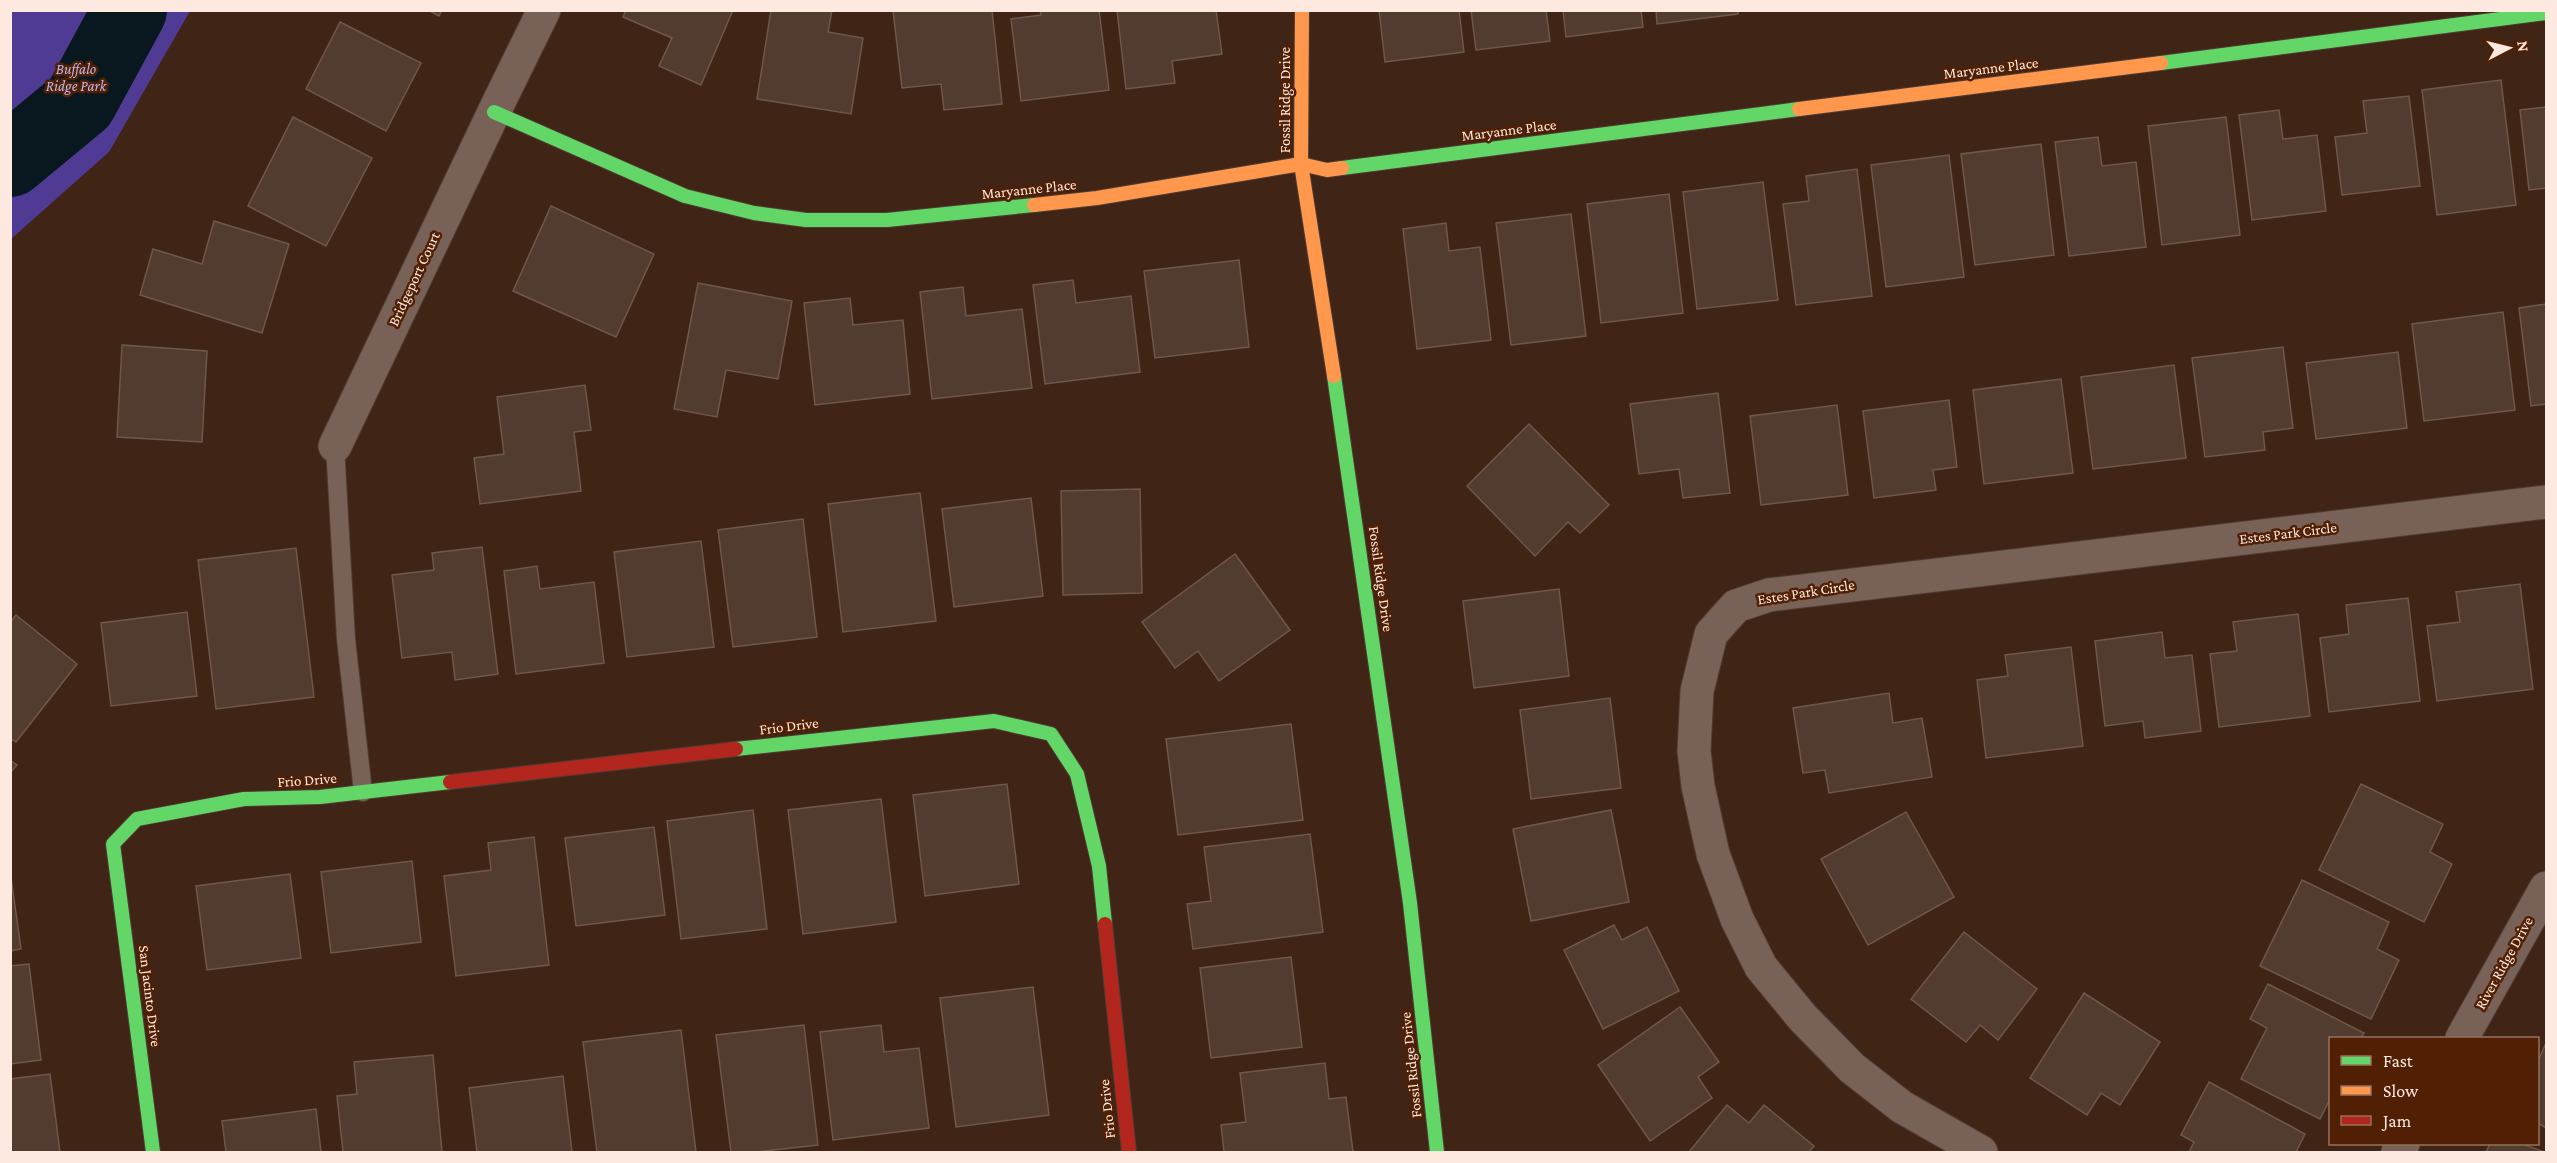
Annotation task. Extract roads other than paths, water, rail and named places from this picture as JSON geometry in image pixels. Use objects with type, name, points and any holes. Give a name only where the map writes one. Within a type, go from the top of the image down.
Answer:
[{"type":"street","name":"Bridgeport Court","points":[[335,446],[544,10]]},
{"type":"street","name":"Fossil Ridge Drive","points":[[1302,10],[1301,164],[1354,508],[1407,880],[1437,1152]]},
{"type":"street","name":"Maryanne Place","points":[[494,112],[686,196],[754,213],[807,220],[887,220],[1085,200],[1301,164],[1326,170],[2547,13]]},
{"type":"street","name":"Estes Park Circle","points":[[1981,1152],[1902,1107],[1852,1068],[1803,1018],[1761,967],[1737,919],[1713,854],[1698,786],[1694,751],[1697,691],[1711,634],[1736,606],[1769,595],[2547,502]]},
{"type":"street","name":"Frio Drive","points":[[113,844],[138,819],[244,800],[320,797],[956,724],[994,721],[1051,734],[1077,774],[1099,866],[1129,1152]]},
{"type":"street","name":"San Jacinto Drive","points":[[113,844],[153,1152]]},
{"type":"street","name":"River Ridge Drive","points":[[2463,1037],[2547,888]]},
{"type":"lane","points":[[335,446],[346,639],[363,792]]},
{"type":"waterway","points":[[10,160],[80,102],[130,10]]},
{"type":"park label","name":"Buffalo Ridge Park","points":[[76,78]]}]
